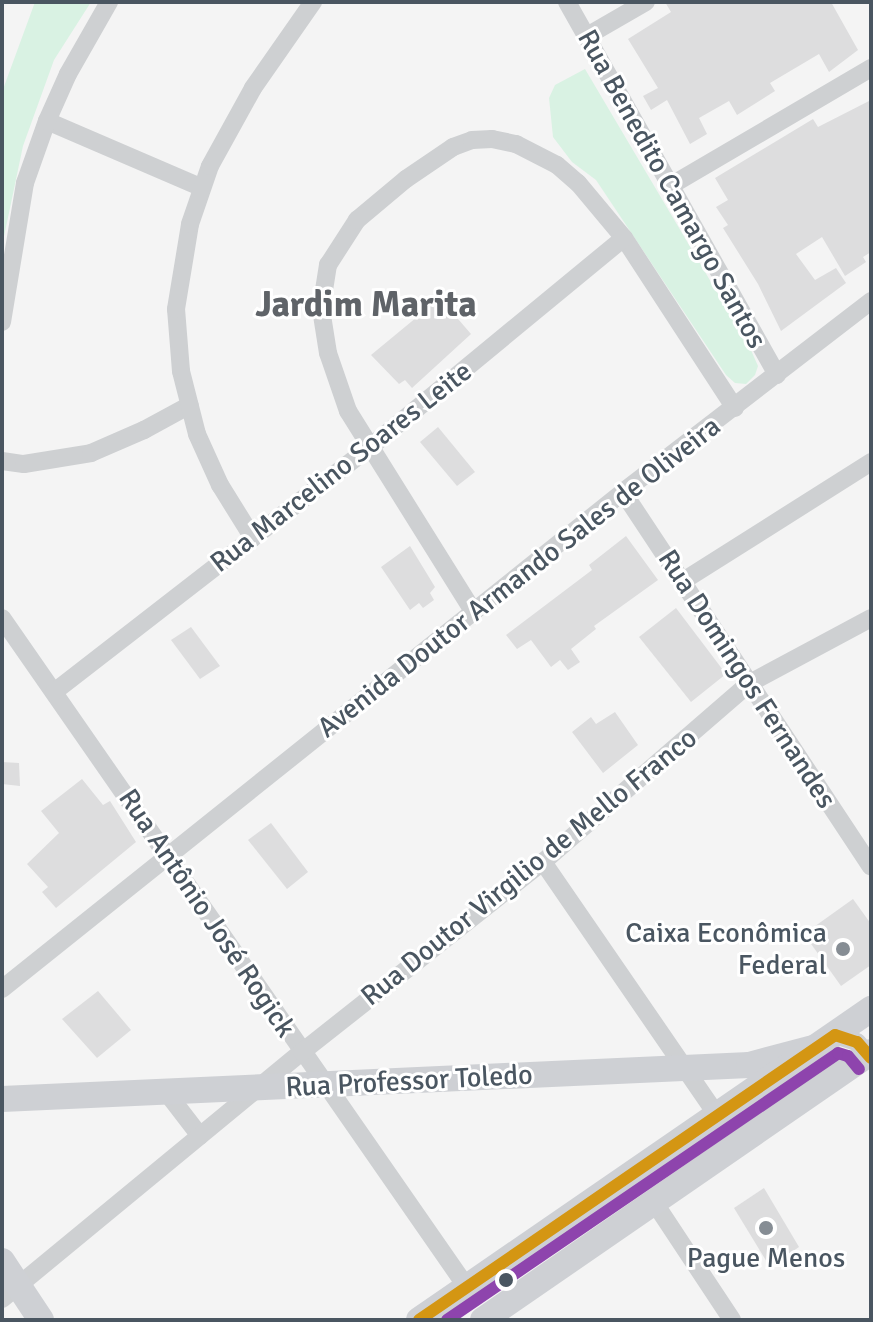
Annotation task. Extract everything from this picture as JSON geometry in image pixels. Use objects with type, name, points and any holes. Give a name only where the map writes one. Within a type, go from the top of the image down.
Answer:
[{"type":"main road","points":[[419,1320],[871,1009]]},
{"type":"main road","name":"Rua Professor Toledo","points":[[2,1099],[325,1087],[767,1063],[824,1042]]},
{"type":"main road","points":[[483,1320],[870,1055]]},
{"type":"main road","points":[[2,1261],[10,1292],[41,1320]]},
{"type":"street","points":[[2,322],[25,183],[47,121],[109,2]]},
{"type":"street","points":[[253,538],[220,485],[197,434],[181,371],[176,309],[190,224],[200,187],[253,88],[313,2]]},
{"type":"street","name":"Rua Benedito Camargo Santos","points":[[567,2],[777,375]]},
{"type":"street","points":[[587,36],[646,2]]},
{"type":"street","points":[[670,186],[871,68]]},
{"type":"street","points":[[47,121],[200,187]]},
{"type":"street","points":[[473,611],[348,411],[328,353],[321,309],[328,265],[357,220],[406,179],[453,147],[472,140],[492,139],[516,144],[557,165],[578,183],[624,238],[735,408]]},
{"type":"street","name":"Rua Marcelino Soares Leite","points":[[54,692],[369,448],[624,238]]},
{"type":"street","name":"Avenida Doutor Armando Sales de Oliveira","points":[[2,989],[168,853],[623,492],[871,301]]},
{"type":"street","points":[[2,461],[24,464],[91,453],[144,430],[190,405]]},
{"type":"street","points":[[683,581],[871,462]]},
{"type":"street","name":"Rua Domingos Fernandes","points":[[623,492],[871,866]]},
{"type":"street","name":"Rua Antônio José Rogick","points":[[2,618],[466,1286]]},
{"type":"street","name":"Rua Doutor Virgilio de Mello Franco","points":[[10,1292],[302,1052],[543,862],[750,683],[871,618]]},
{"type":"street","points":[[543,862],[717,1115]]},
{"type":"street","points":[[824,1042],[851,1039],[870,1055]]},
{"type":"street","points":[[167,1093],[200,1136]]},
{"type":"street","points":[[654,1202],[732,1320]]},
{"type":"green space","points":[[35,2],[91,2],[54,60],[23,146],[2,246],[2,92]]},
{"type":"green space","points":[[585,69],[750,348],[758,366],[755,375],[746,384],[735,383],[726,375],[596,180],[572,162],[553,137],[549,98],[555,85]]},
{"type":"building","points":[[665,2],[831,2],[858,50],[829,72],[819,54],[770,83],[775,91],[737,115],[729,101],[699,118],[707,134],[690,144],[667,100],[651,110],[643,96],[658,88],[628,39],[671,12]]},
{"type":"building","points":[[871,100],[871,252],[863,257],[866,262],[845,276],[822,237],[796,254],[815,280],[836,268],[846,283],[781,331],[758,284],[723,228],[728,225],[716,207],[728,200],[715,178],[813,119],[818,127]]},
{"type":"building","points":[[440,298],[471,334],[412,388],[405,380],[399,384],[371,355]]},
{"type":"building","points":[[438,427],[475,472],[457,486],[420,442]]},
{"type":"building","points":[[626,536],[658,580],[594,626],[596,629],[571,649],[580,662],[568,670],[560,660],[551,667],[531,640],[517,649],[506,635],[592,570],[589,565]]},
{"type":"building","points":[[410,546],[435,587],[430,593],[434,600],[423,608],[419,603],[410,610],[381,567]]},
{"type":"building","points":[[676,608],[726,674],[691,702],[639,637]]},
{"type":"building","points":[[191,627],[220,666],[200,679],[171,640]]},
{"type":"building","points":[[615,712],[638,745],[603,773],[572,732],[591,717],[596,724]]},
{"type":"building","points":[[2,762],[19,763],[20,786],[2,784]]},
{"type":"building","points":[[82,779],[103,805],[110,801],[136,842],[56,908],[42,892],[48,887],[27,864],[59,833],[41,811]]},
{"type":"building","points":[[271,823],[308,872],[287,889],[248,840]]},
{"type":"building","name":"Caixa Econômica Federal","points":[[853,899],[871,924],[871,965],[841,986],[804,934]]},
{"type":"building","points":[[98,991],[131,1030],[97,1058],[62,1019]]},
{"type":"building","name":"Pague Menos","points":[[764,1188],[799,1247],[770,1267],[734,1208]]},
{"type":"transit line","points":[[419,1320],[835,1035],[857,1042],[871,1058]]},
{"type":"transit line","points":[[447,1320],[838,1053],[848,1056],[859,1069]]},
{"type":"place","name":"Caixa Econômica Federal","points":[[843,949]]},
{"type":"place","name":"Pague Menos","points":[[766,1228]]},
{"type":"district","name":"Jardim Marita","points":[[366,305]]}]
